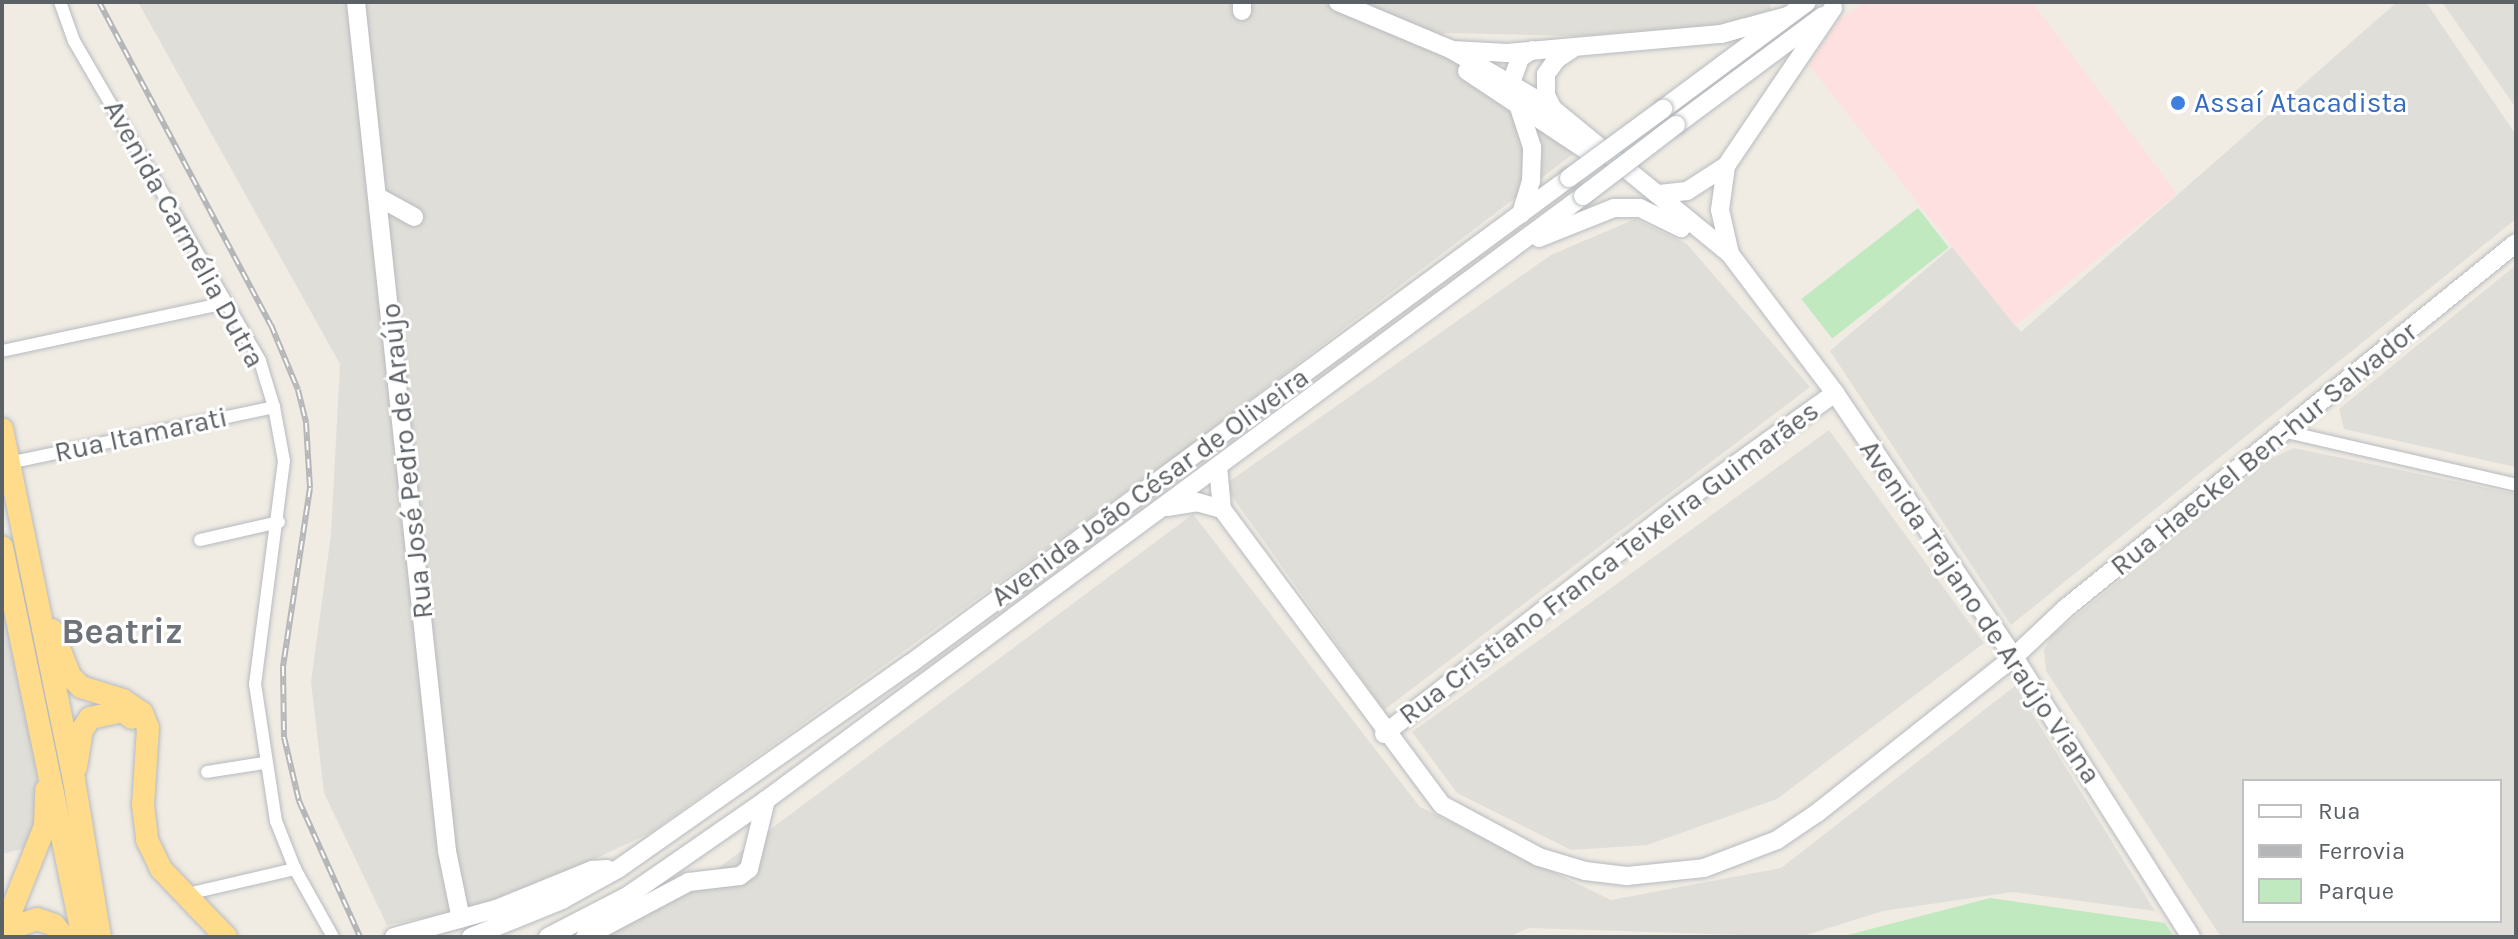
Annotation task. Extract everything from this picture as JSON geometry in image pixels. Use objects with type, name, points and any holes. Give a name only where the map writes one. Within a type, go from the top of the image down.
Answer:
[{"type":"highway","points":[[2,429],[31,583],[74,780],[100,937]]},
{"type":"highway","points":[[2,547],[47,749],[83,937]]},
{"type":"highway","points":[[31,583],[70,676],[81,687],[123,700],[142,713],[148,728],[143,805],[147,840],[161,869],[226,937]]},
{"type":"highway","points":[[74,780],[82,730],[90,718],[103,711],[123,711],[131,717],[139,726],[141,750],[135,805],[138,848],[154,876],[213,937]]},
{"type":"highway","points":[[2,934],[45,826],[47,749]]},
{"type":"highway","points":[[13,937],[17,926],[37,919],[54,925],[64,937]]},
{"type":"street","name":"Avenida Carmélia Dutra","points":[[60,2],[74,41],[260,361],[274,407],[284,461],[279,522],[255,684],[264,763],[276,821],[295,869],[333,937]]},
{"type":"street","name":"Rua José Pedro de Araújo","points":[[356,2],[380,198],[447,851],[461,919]]},
{"type":"street","points":[[1338,2],[1452,50],[1532,50],[1721,34],[1792,8]]},
{"type":"street","name":"Avenida Trajano de Araújo Viana","points":[[1730,254],[1720,210],[1726,166],[1833,4]]},
{"type":"street","name":"Avenida João César de Oliveira","points":[[548,937],[580,931],[766,800],[1583,196],[1833,4]]},
{"type":"street","name":"Avenida João César de Oliveira","points":[[471,937],[562,900],[618,869],[910,664],[1663,109],[1792,8]]},
{"type":"street","name":"Avenida Trajano de Araújo Viana","points":[[1411,33],[1607,166],[1759,294]]},
{"type":"street","points":[[1721,34],[1729,45],[1727,61]]},
{"type":"street","points":[[1553,109],[1546,95],[1546,74],[1557,59],[1579,47]]},
{"type":"street","name":"Avenida Trajano de Araújo Viana","points":[[1452,50],[1553,109],[1665,196],[1730,254],[1835,393],[2014,657],[2191,937]]},
{"type":"street","points":[[1521,214],[1532,159],[1511,83],[1520,58],[1532,50]]},
{"type":"street","points":[[1607,166],[1665,196],[1687,191],[1726,166]]},
{"type":"street","points":[[380,198],[414,217]]},
{"type":"street","points":[[1510,249],[1614,208],[1640,208],[1681,228]]},
{"type":"street","name":"Rua Haeckel Ben-hur Salvador","points":[[2014,657],[2066,608],[2287,432],[2516,243]]},
{"type":"street","points":[[2,351],[225,303]]},
{"type":"street","name":"Rua Cristiano Franca Teixeira Guimarães","points":[[1384,734],[1675,508],[1835,393]]},
{"type":"street","name":"Rua Itamarati","points":[[9,463],[274,407]]},
{"type":"street","points":[[2287,432],[2516,485]]},
{"type":"street","points":[[1218,466],[1222,509],[1384,734],[1442,805],[1496,837],[1585,871],[1666,874],[1716,864],[1777,840],[2014,657]]},
{"type":"street","points":[[1153,514],[1197,502],[1222,509]]},
{"type":"street","points":[[200,540],[279,522]]},
{"type":"street","points":[[207,772],[264,763]]},
{"type":"street","points":[[580,931],[689,882],[740,876],[749,869],[766,800]]},
{"type":"street","points":[[718,831],[744,839],[753,853]]},
{"type":"street","points":[[196,892],[295,869]]},
{"type":"street","points":[[394,937],[461,919],[592,870],[618,869]]},
{"type":"shaded area","points":[[138,2],[1770,2],[1771,10],[1717,25],[1578,36],[1444,33],[1437,50],[1577,151],[1180,453],[650,833],[499,904],[387,925],[324,793],[311,682],[331,534],[340,364]]},
{"type":"shaded area","points":[[1865,2],[2032,2],[2177,194],[2015,326],[1809,65],[1839,20]]},
{"type":"shaded area","points":[[2397,2],[2426,2],[2516,135],[2516,219],[2011,625],[1830,351],[1952,247],[2021,332]]},
{"type":"shaded area","points":[[2442,2],[2516,2],[2516,108]]},
{"type":"shaded area","points":[[1635,219],[1687,244],[1810,387],[1384,710],[1224,485],[1551,255]]},
{"type":"shaded area","points":[[2516,265],[2516,467],[2344,429],[2339,409]]},
{"type":"shaded area","points":[[1829,430],[1984,643],[1777,799],[1647,845],[1571,850],[1457,793],[1412,732]]},
{"type":"shaded area","points":[[2294,448],[2516,494],[2516,937],[2221,937],[2046,671],[2044,650],[2051,636],[2272,458]]},
{"type":"shaded area","points":[[1193,514],[1420,807],[1611,900],[1781,868],[2015,686],[2155,911],[2013,892],[1883,911],[1800,937],[1529,928],[1508,937],[590,937],[697,884]]},
{"type":"shaded area","points":[[2,569],[39,747],[35,824],[25,848],[2,854]]},
{"type":"green space","points":[[1918,208],[1949,247],[1832,339],[1801,299]]},
{"type":"green space","points":[[1990,898],[2165,923],[2174,937],[1840,937]]},
{"type":"railway","points":[[99,2],[271,325],[298,390],[306,423],[310,488],[283,667],[284,737],[299,801],[360,937]]},
{"type":"place","name":"Assaí Atacadista","points":[[2178,103]]},
{"type":"district","name":"Beatriz","points":[[122,632]]}]
